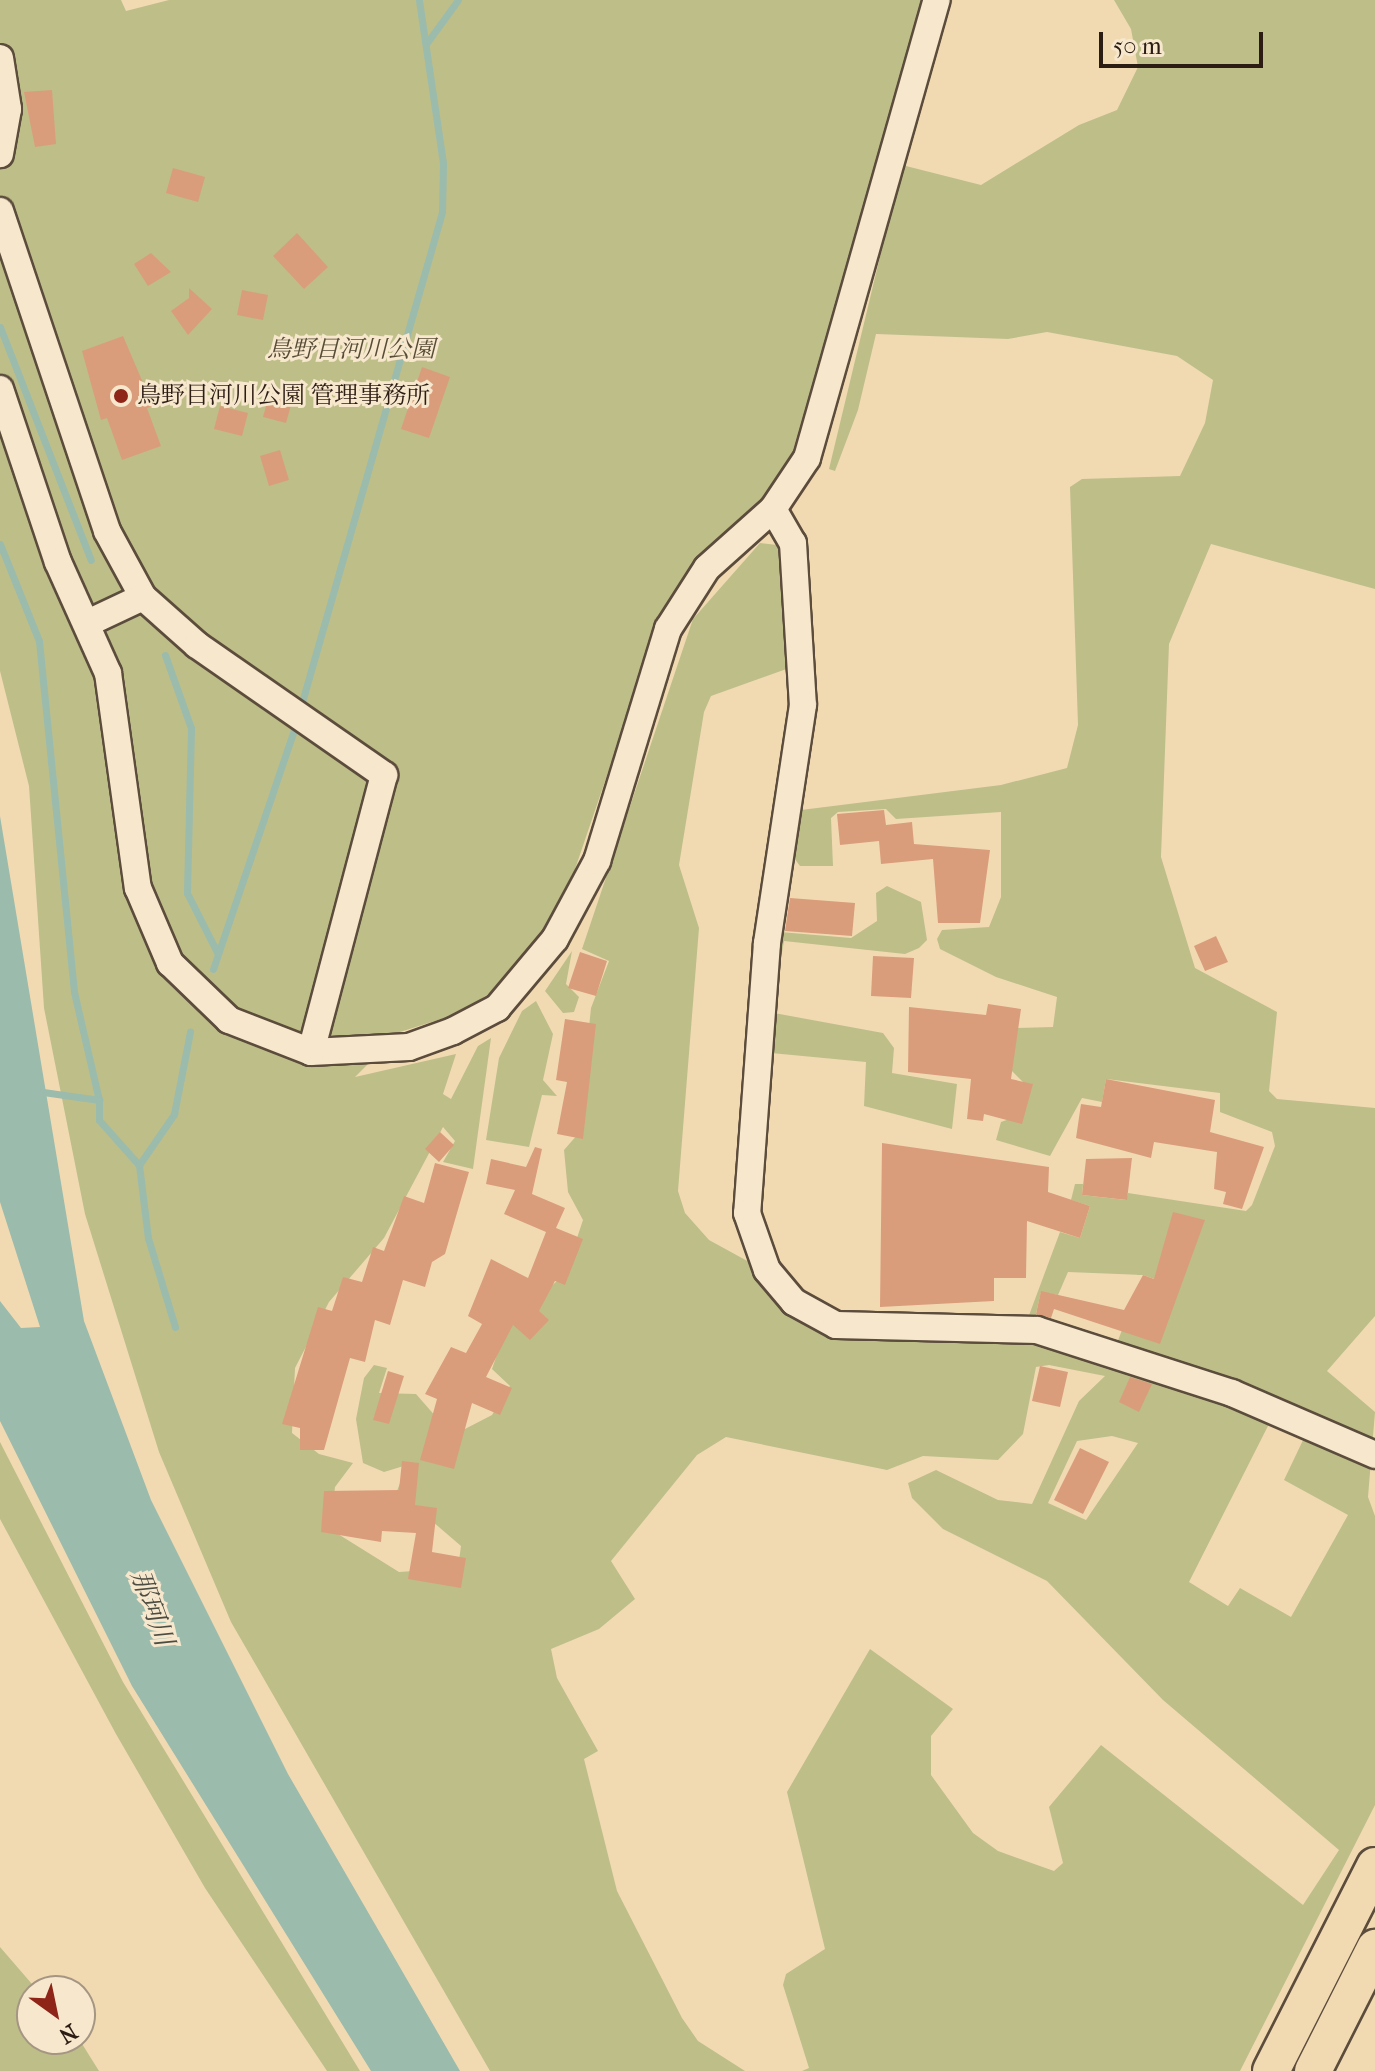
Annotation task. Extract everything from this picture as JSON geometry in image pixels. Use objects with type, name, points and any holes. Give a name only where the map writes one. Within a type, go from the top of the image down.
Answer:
[{"type":"highway","points":[[1271,2071],[1375,1866]]},
{"type":"highway","points":[[1313,2071],[1375,1948]]},
{"type":"street","points":[[0,389],[58,562],[88,623],[118,707],[138,888],[149,923],[201,1000],[266,1039],[311,1052],[409,1047],[497,1008],[528,979],[597,861],[668,629],[707,568],[773,509],[823,421],[850,293],[937,0]]},
{"type":"street","points":[[0,58],[8,109],[0,154]]},
{"type":"street","points":[[0,211],[107,531],[143,597],[197,645],[384,775],[311,1052]]},
{"type":"street","points":[[773,509],[793,543],[803,705],[766,959],[747,1213],[762,1263],[794,1302],[836,1325],[1037,1330],[1232,1393],[1375,1455]]},
{"type":"street","points":[[88,623],[143,597]]},
{"type":"green space","name":"鳥野目河川公園","points":[[0,0],[121,0],[126,11],[169,0],[930,0],[814,413],[783,484],[659,623],[574,872],[541,936],[506,982],[460,1013],[400,1032],[355,1077],[456,1054],[443,1094],[451,1099],[478,1046],[491,1038],[473,1169],[443,1162],[455,1141],[443,1127],[384,1238],[329,1302],[295,1368],[292,1433],[319,1454],[353,1463],[335,1487],[330,1529],[399,1572],[458,1568],[461,1546],[397,1491],[407,1465],[384,1472],[363,1463],[356,1419],[364,1378],[374,1365],[387,1368],[379,1393],[416,1394],[437,1418],[463,1430],[492,1415],[510,1386],[492,1369],[507,1325],[565,1274],[583,1220],[568,1192],[564,1150],[578,1134],[591,1008],[609,961],[582,949],[693,619],[760,543],[777,545],[784,569],[792,667],[711,696],[704,712],[679,865],[699,928],[678,1191],[685,1213],[709,1240],[751,1263],[807,1324],[845,1338],[1009,1333],[1112,1356],[1122,1330],[1177,1287],[1143,1275],[1068,1272],[1058,1295],[1041,1292],[1034,1322],[1028,1318],[1060,1232],[1080,1238],[1090,1206],[1071,1200],[1075,1184],[1083,1184],[1082,1195],[1126,1200],[1128,1193],[1246,1211],[1252,1205],[1275,1146],[1272,1132],[1220,1112],[1220,1093],[1106,1079],[1102,1102],[1082,1098],[1050,1156],[996,1140],[1001,1122],[1024,1114],[1029,1088],[1008,1067],[1017,1028],[1053,1027],[1057,997],[996,977],[940,949],[937,939],[942,930],[989,927],[1001,897],[1001,812],[896,819],[886,809],[838,812],[831,818],[833,866],[800,866],[794,858],[801,810],[1001,785],[1067,768],[1078,725],[1070,487],[1082,479],[1180,476],[1205,423],[1213,380],[1177,356],[1047,332],[1008,339],[876,334],[858,410],[835,471],[829,469],[902,165],[981,185],[1079,125],[1117,110],[1138,67],[1131,29],[1114,0],[1375,0],[1375,589],[1211,544],[1169,644],[1161,857],[1195,968],[1277,1012],[1269,1091],[1277,1099],[1375,1108],[1375,1316],[1327,1371],[1375,1412],[1368,1497],[1375,1516],[1375,1805],[1240,2071],[802,2071],[809,2068],[783,1985],[786,1974],[825,1949],[787,1792],[870,1649],[953,1709],[931,1736],[931,1775],[973,1833],[998,1851],[1054,1871],[1063,1863],[1049,1807],[1101,1745],[1303,1905],[1339,1850],[1163,1700],[1047,1581],[943,1529],[912,1498],[908,1483],[936,1470],[998,1500],[1032,1504],[1079,1401],[1105,1376],[1049,1365],[1036,1367],[1023,1434],[998,1460],[923,1456],[887,1470],[726,1437],[697,1455],[611,1561],[635,1599],[599,1629],[551,1649],[557,1678],[598,1751],[584,1759],[617,1891],[682,2018],[698,2041],[745,2071],[490,2071],[231,1622],[159,1452],[85,1214],[44,1008],[29,786],[0,671]],"holes":[[[1270,1422],[1305,1436],[1284,1480],[1348,1515],[1291,1617],[1240,1588],[1228,1606],[1189,1582]],[[1112,1436],[1138,1443],[1086,1520],[1048,1503],[1077,1441]]]},
{"type":"green space","points":[[887,886],[921,902],[927,940],[919,948],[905,954],[784,941],[774,999],[780,932],[851,938],[877,921],[876,893]]},
{"type":"green space","points":[[572,951],[566,984],[579,997],[574,1012],[563,1013],[545,991]]},
{"type":"green space","points":[[536,1001],[553,1034],[543,1080],[557,1096],[542,1095],[529,1147],[486,1140],[499,1058],[522,1011]]},
{"type":"green space","points":[[774,1013],[883,1033],[894,1048],[892,1073],[957,1084],[952,1129],[864,1106],[866,1062],[771,1053]]},
{"type":"green space","points":[[0,1442],[123,1682],[360,2071],[327,2071],[205,1888],[116,1734],[0,1519]]},
{"type":"green space","points":[[0,1947],[24,1975],[16,1975],[16,2055],[89,2055],[99,2071],[0,2071]]},
{"type":"water","name":"那珂川","points":[[0,816],[84,1321],[151,1500],[288,1774],[460,2071],[371,2071],[132,1686],[0,1421],[0,1301],[21,1328],[40,1327],[0,1202]]},
{"type":"building","points":[[52,90],[56,144],[35,147],[24,92]]},
{"type":"building","points":[[173,168],[205,177],[198,202],[166,193]]},
{"type":"building","points":[[297,233],[328,267],[304,289],[273,256]]},
{"type":"building","points":[[151,253],[171,272],[148,286],[134,264]]},
{"type":"building","points":[[189,288],[212,309],[188,335],[171,311],[189,298]]},
{"type":"building","points":[[242,290],[268,295],[263,320],[237,315]]},
{"type":"building","name":"鳥野目河川公園 管理事務所","points":[[123,336],[153,406],[147,408],[161,446],[122,460],[107,418],[101,420],[82,351]]},
{"type":"building","points":[[422,367],[450,377],[429,438],[401,429]]},
{"type":"building","points":[[270,392],[293,398],[286,423],[263,417]]},
{"type":"building","points":[[220,406],[248,413],[242,436],[214,429]]},
{"type":"building","points":[[280,450],[289,480],[269,486],[260,456]]},
{"type":"building","points":[[884,810],[886,825],[912,822],[914,844],[990,850],[980,923],[938,923],[933,859],[881,864],[879,841],[840,845],[837,814]]},
{"type":"building","points":[[790,898],[855,903],[852,936],[785,931]]},
{"type":"building","points":[[1216,936],[1228,962],[1205,971],[1194,946]]},
{"type":"building","points":[[580,952],[607,961],[596,996],[568,988]]},
{"type":"building","points":[[873,956],[914,958],[911,998],[871,996]]},
{"type":"building","points":[[988,1004],[1021,1009],[1011,1079],[1033,1084],[1022,1124],[984,1114],[983,1121],[967,1119],[971,1079],[908,1072],[909,1007],[986,1015]]},
{"type":"building","points":[[565,1019],[596,1024],[583,1139],[557,1134],[567,1082],[556,1080]]},
{"type":"building","points":[[1106,1079],[1215,1100],[1210,1132],[1264,1147],[1242,1209],[1223,1204],[1226,1192],[1214,1189],[1217,1152],[1154,1142],[1151,1158],[1076,1138],[1081,1104],[1101,1107]]},
{"type":"building","points":[[440,1132],[454,1145],[439,1162],[425,1149]]},
{"type":"building","points":[[882,1143],[1049,1167],[1048,1192],[1090,1206],[1080,1238],[1027,1221],[1026,1278],[994,1278],[994,1301],[880,1307]]},
{"type":"building","points":[[535,1147],[542,1149],[532,1194],[565,1208],[556,1228],[583,1239],[565,1285],[555,1281],[539,1311],[549,1320],[530,1340],[513,1325],[486,1377],[512,1388],[500,1415],[472,1403],[454,1469],[420,1460],[437,1399],[425,1394],[451,1347],[466,1353],[482,1324],[468,1316],[491,1259],[528,1278],[546,1232],[504,1214],[515,1190],[486,1184],[491,1159],[526,1167]]},
{"type":"building","points":[[1132,1158],[1127,1200],[1082,1195],[1086,1159]]},
{"type":"building","points":[[435,1163],[469,1172],[445,1254],[432,1262],[425,1287],[403,1280],[390,1325],[375,1320],[365,1362],[350,1358],[324,1450],[300,1450],[300,1428],[282,1424],[318,1307],[332,1311],[343,1277],[362,1282],[373,1247],[384,1251],[404,1196],[424,1203]]},
{"type":"building","points":[[1173,1212],[1205,1220],[1160,1344],[1054,1309],[1051,1318],[1036,1314],[1041,1291],[1124,1310],[1143,1275],[1154,1279]]},
{"type":"building","points":[[1040,1366],[1068,1372],[1060,1407],[1032,1401]]},
{"type":"building","points":[[388,1371],[404,1376],[389,1424],[373,1420]]},
{"type":"building","points":[[1130,1377],[1152,1384],[1139,1412],[1119,1402]]},
{"type":"building","points":[[1080,1448],[1109,1462],[1083,1514],[1054,1500]]},
{"type":"building","points":[[402,1461],[419,1463],[415,1505],[437,1508],[432,1552],[466,1558],[461,1588],[408,1579],[416,1533],[382,1531],[381,1542],[321,1532],[324,1491],[399,1490]]},
{"type":"waterway","points":[[300,709],[442,212],[443,163],[419,0]]},
{"type":"waterway","points":[[426,44],[458,0]]},
{"type":"waterway","points":[[0,327],[91,560]]},
{"type":"waterway","points":[[0,544],[39,641],[74,992],[99,1100]]},
{"type":"waterway","points":[[165,655],[191,728],[187,893],[218,954]]},
{"type":"waterway","points":[[213,969],[297,721]]},
{"type":"waterway","points":[[139,1165],[174,1114],[190,1032]]},
{"type":"waterway","points":[[43,1092],[99,1100],[99,1120],[139,1165],[148,1238],[175,1327]]},
{"type":"place","name":"鳥野目河川公園 管理事務所","points":[[121,396]]}]
